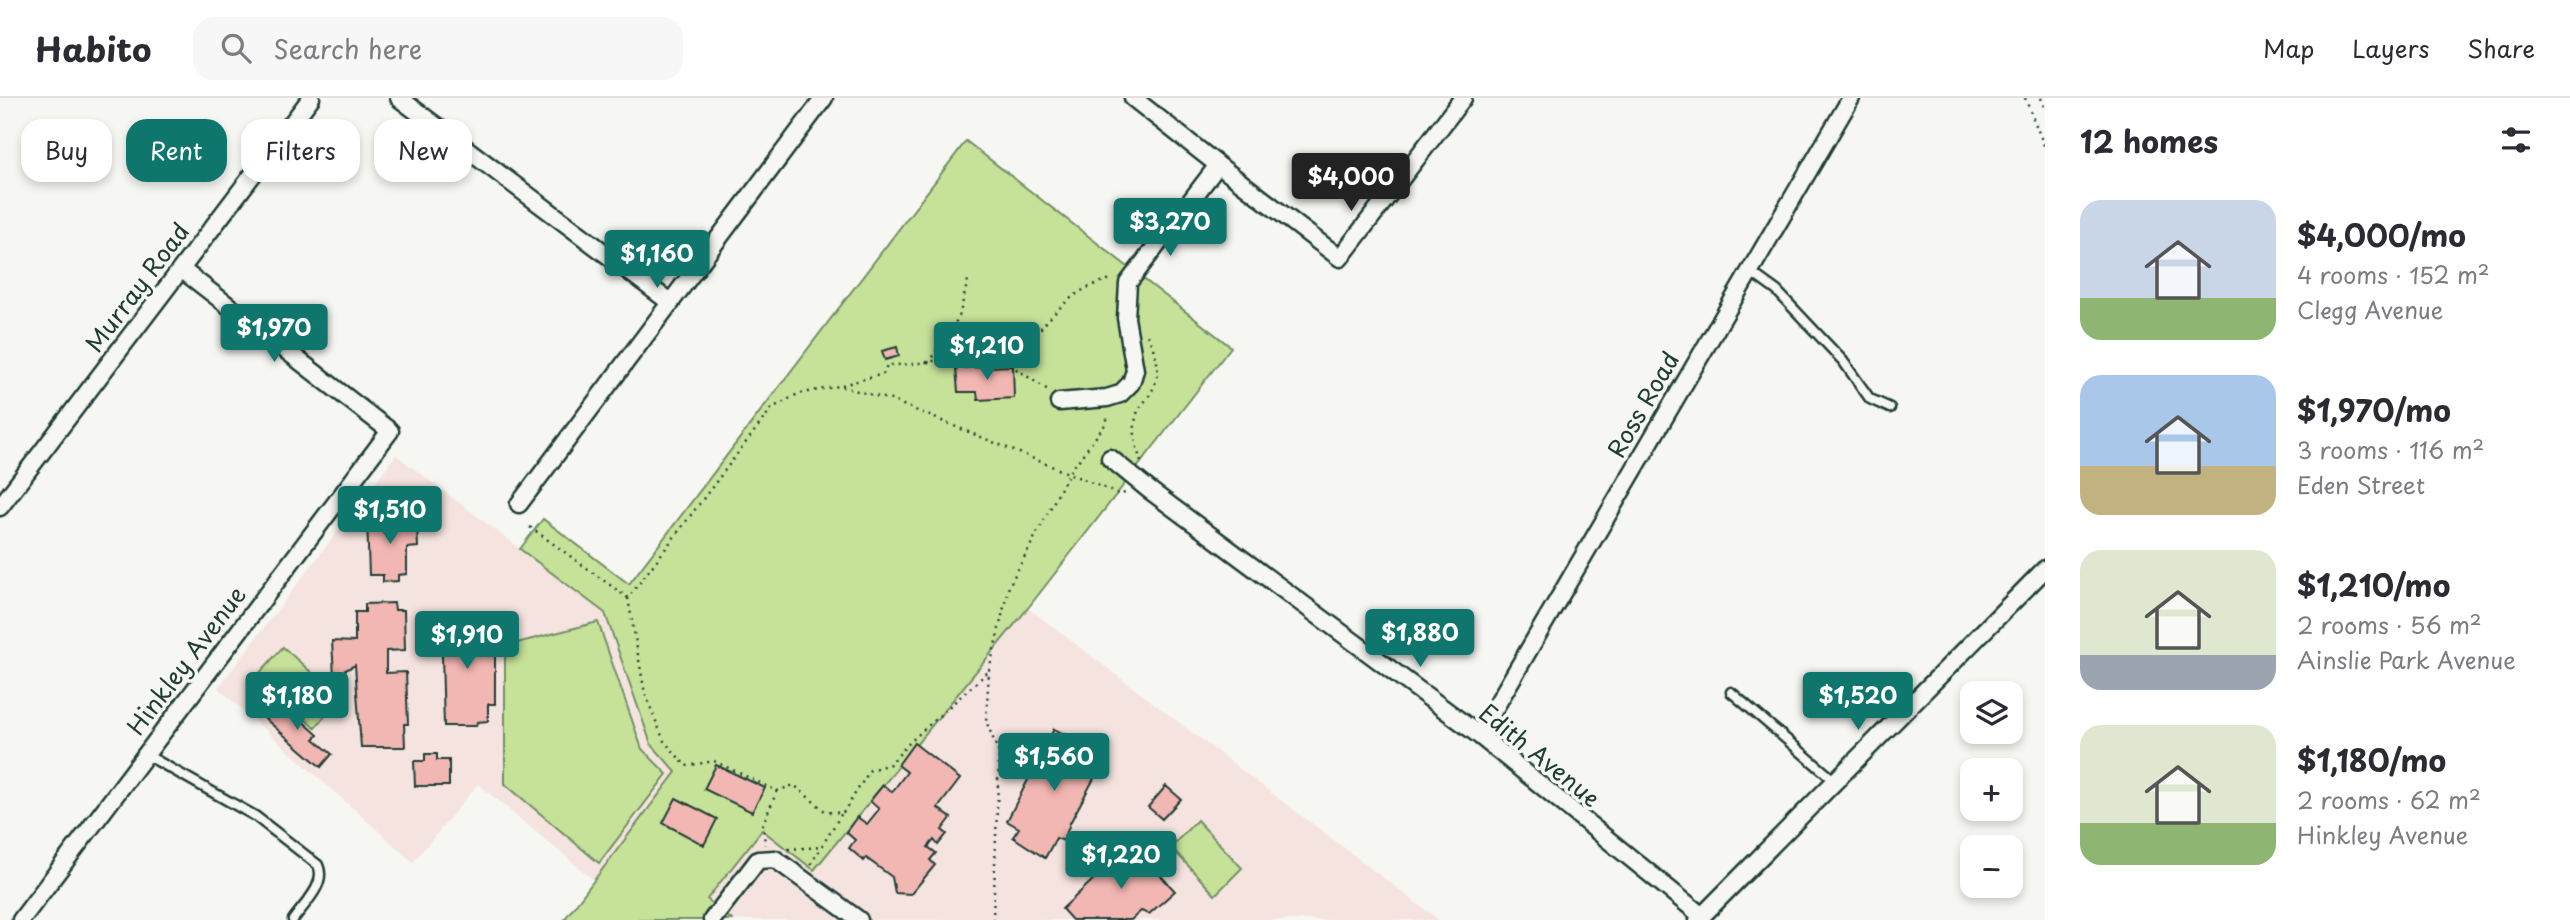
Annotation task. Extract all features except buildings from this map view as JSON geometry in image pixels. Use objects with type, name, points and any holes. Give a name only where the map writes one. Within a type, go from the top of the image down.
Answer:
[{"type":"street","name":"Murray Road","points":[[0,507],[312,98]]},
{"type":"street","points":[[399,98],[671,303]]},
{"type":"street","points":[[519,503],[824,98]]},
{"type":"street","points":[[1133,98],[1340,258],[1463,98]]},
{"type":"street","name":"Ross Road","points":[[1479,735],[1748,270],[1851,98]]},
{"type":"street","points":[[1059,402],[1107,398],[1120,394],[1131,383],[1135,370],[1126,318],[1128,283],[1218,165]]},
{"type":"street","name":"Hinkley Avenue","points":[[21,920],[390,431],[181,269]]},
{"type":"street","name":"Edith Avenue","points":[[1110,458],[1479,735],[1700,918]]},
{"type":"street","points":[[1700,918],[2045,569]]},
{"type":"street","points":[[712,920],[768,848],[775,859],[859,920]]},
{"type":"lane","points":[[1748,270],[1777,291],[1815,331],[1843,361],[1870,399],[1890,408]]},
{"type":"lane","points":[[1731,692],[1835,781]]},
{"type":"lane","points":[[145,754],[255,816],[318,865],[322,872],[321,881],[293,920]]},
{"type":"path","points":[[2025,98],[2045,148]]},
{"type":"path","points":[[2041,98],[2045,108]]},
{"type":"path","points":[[928,363],[959,317],[968,280]]},
{"type":"path","points":[[628,598],[772,408],[798,394],[883,374],[887,365],[915,366],[1006,349],[1007,363],[1046,388],[1059,402]]},
{"type":"path","points":[[839,386],[891,400],[1119,494],[1148,489]]},
{"type":"path","points":[[993,920],[999,753],[986,721],[989,671],[1009,586],[1069,473],[1107,422],[1107,398]]},
{"type":"path","points":[[530,527],[628,598],[645,694],[664,741],[686,766],[715,761],[777,791],[794,785],[826,812],[843,813]]},
{"type":"path","points":[[801,878],[870,770],[890,764],[910,742],[989,671]]},
{"type":"path","points":[[768,848],[763,824],[777,791]]},
{"type":"path","points":[[781,849],[823,847]]},
{"type":"shaded area","points":[[396,455],[605,613],[651,744],[677,772],[594,880],[478,784],[413,862],[218,688]]},
{"type":"shaded area","points":[[1028,608],[1439,920],[732,920],[706,899],[762,829],[815,870]]},
{"type":"green space","points":[[966,141],[1231,347],[1028,608],[814,870],[762,830],[707,899],[732,920],[564,920],[676,772],[651,744],[605,613],[520,549],[543,519],[629,584]]},
{"type":"green space","points":[[598,622],[642,749],[667,774],[599,863],[505,784],[505,646]]},
{"type":"green space","points":[[283,647],[340,698],[315,728],[257,676]]},
{"type":"green space","points":[[1197,820],[1242,868],[1215,895],[1171,847]]}]
